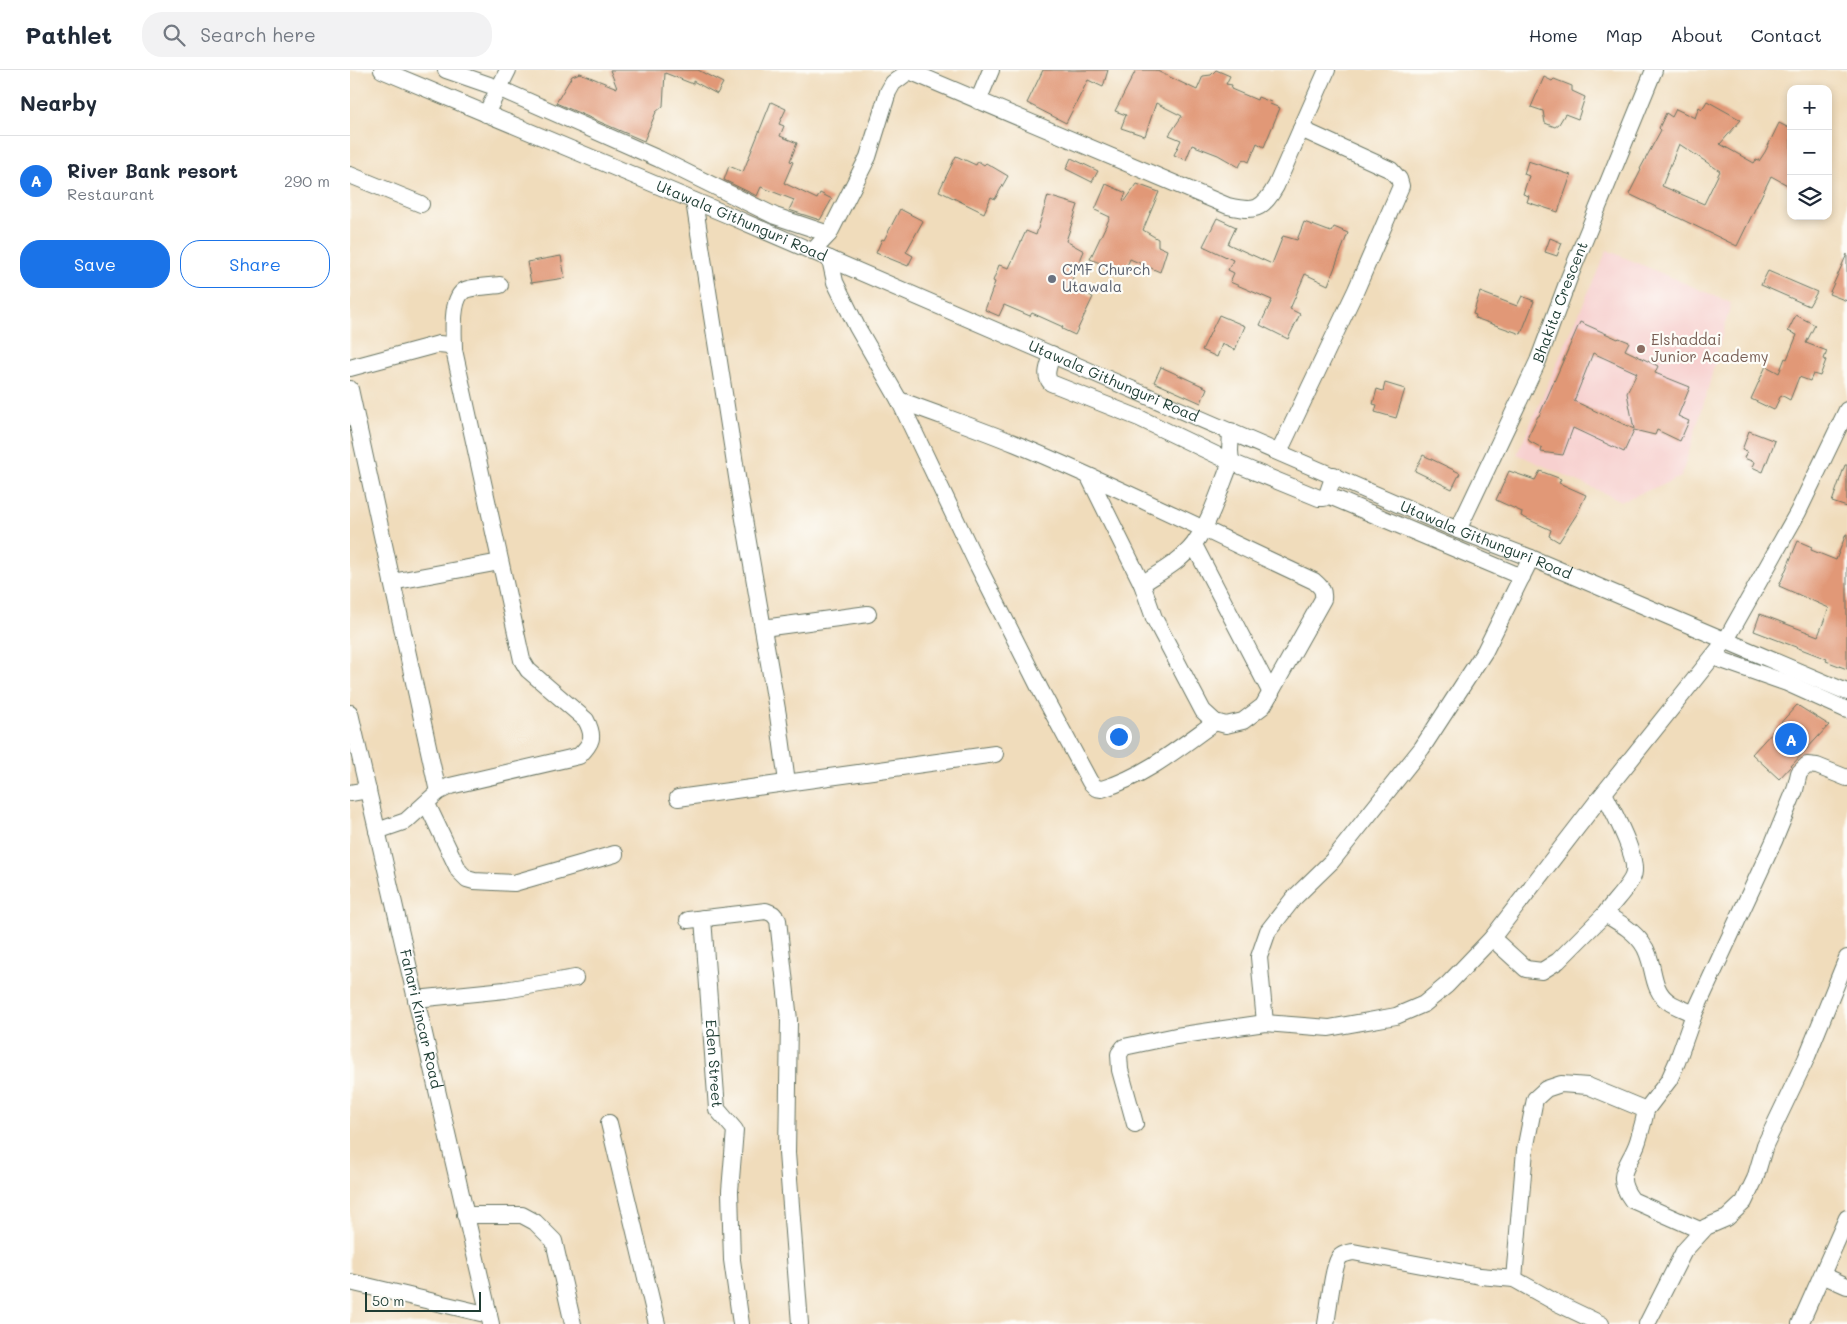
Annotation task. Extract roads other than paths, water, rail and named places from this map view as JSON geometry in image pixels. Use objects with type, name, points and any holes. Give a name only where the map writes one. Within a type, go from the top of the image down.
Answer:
[{"type":"street","name":"Utawala Githunguri Road","points":[[382,70],[414,76],[486,114],[1148,395],[1458,530],[1531,558],[1847,692]]},
{"type":"street","points":[[446,70],[498,88],[659,159],[774,216],[829,234]]},
{"type":"street","points":[[486,114],[508,70]]},
{"type":"street","points":[[978,100],[991,70]]},
{"type":"street","points":[[812,252],[829,234],[868,157],[888,92],[893,83],[909,71],[1228,206],[1247,210],[1257,207],[1268,200],[1328,70]]},
{"type":"street","name":"Bhakita Crescent","points":[[1458,530],[1538,361],[1569,278],[1654,70]]},
{"type":"street","points":[[1279,452],[1356,290],[1401,186],[1399,179],[1391,170],[1301,129]]},
{"type":"street","points":[[649,182],[659,159]]},
{"type":"street","points":[[350,175],[421,204]]},
{"type":"street","points":[[694,201],[740,496],[778,715],[787,782]]},
{"type":"street","points":[[766,232],[774,216]]},
{"type":"street","points":[[830,260],[835,282],[857,327],[899,400],[983,575],[1041,691],[1090,782],[1096,788],[1102,789],[1133,778],[1163,760],[1215,722]]},
{"type":"street","points":[[377,831],[406,821],[432,798],[450,786],[578,756],[586,749],[591,740],[592,731],[586,720],[528,670],[522,660],[454,350],[454,311],[459,297],[465,290],[500,285]]},
{"type":"street","points":[[350,368],[439,344],[448,345],[454,350]]},
{"type":"street","points":[[1052,354],[1047,374],[1048,379],[1052,383],[1139,418],[1231,462],[1319,498],[1324,498],[1327,495],[1334,475]]},
{"type":"street","points":[[350,389],[426,731],[432,798],[459,871],[467,879],[474,881],[514,883],[615,854]]},
{"type":"street","points":[[1139,418],[1148,395]]},
{"type":"street","points":[[899,400],[1016,444],[1089,477],[1204,529],[1314,581],[1324,592],[1323,599],[1264,706],[1243,721],[1226,725],[1215,722],[1203,712],[1154,618],[1142,584],[1089,477]]},
{"type":"street","points":[[1135,1124],[1120,1070],[1119,1054],[1124,1047],[1176,1036],[1265,1023],[1329,1028],[1396,1016],[1424,1004],[1447,985],[1492,938],[1726,640],[1798,512],[1847,410]]},
{"type":"street","points":[[1142,584],[1176,562],[1194,545],[1204,529],[1231,462],[1230,431]]},
{"type":"street","points":[[1327,495],[1522,577]]},
{"type":"street","points":[[1194,545],[1271,693]]},
{"type":"street","points":[[1265,1023],[1259,957],[1268,930],[1293,899],[1332,861],[1422,748],[1484,651],[1531,558]]},
{"type":"street","points":[[392,582],[500,562]]},
{"type":"street","points":[[763,628],[868,614]]},
{"type":"street","points":[[1712,657],[1787,683],[1847,710]]},
{"type":"street","name":"Fahari Kincar Road","points":[[350,713],[490,1320]]},
{"type":"street","points":[[678,798],[995,754]]},
{"type":"street","points":[[1702,1231],[1632,1200],[1624,1190],[1623,1174],[1638,1143],[1646,1110],[1668,1080],[1677,1062],[1694,1014],[1774,841],[1799,773],[1807,765],[1817,766],[1847,778]]},
{"type":"street","points":[[350,793],[368,790]]},
{"type":"street","points":[[1492,938],[1526,970],[1542,972],[1558,961],[1605,914],[1612,902],[1633,878],[1636,867],[1632,853],[1604,793]]},
{"type":"street","name":"Eden Street","points":[[741,1324],[732,1260],[730,1192],[734,1130],[718,1109],[695,919],[766,911],[773,914],[778,920],[789,1020],[787,1154],[800,1324]]},
{"type":"street","points":[[1605,914],[1629,930],[1642,943],[1651,960],[1657,989],[1668,1002],[1694,1014]]},
{"type":"street","points":[[1647,1324],[1684,1251],[1706,1227],[1727,1218],[1744,1202],[1755,1179],[1764,1145],[1806,1059],[1847,958]]},
{"type":"street","points":[[416,999],[505,990],[575,978]]},
{"type":"street","points":[[1514,1279],[1525,1150],[1535,1099],[1546,1089],[1561,1084],[1588,1086],[1646,1110]]},
{"type":"street","points":[[609,1123],[657,1324]]},
{"type":"street","points":[[465,1215],[522,1215],[535,1222],[554,1241],[573,1324]]},
{"type":"street","points":[[1800,1324],[1847,1218]]},
{"type":"street","points":[[1326,1324],[1339,1258],[1348,1253],[1365,1254],[1480,1276],[1514,1279],[1555,1302],[1601,1324]]},
{"type":"street","points":[[1822,1275],[1847,1286]]},
{"type":"street","points":[[350,1282],[490,1320]]},
{"type":"place","name":"CMF Church Utawala","points":[[1052,279]]},
{"type":"place","name":"Elshaddai Junior Academy","points":[[1641,349]]},
{"type":"place","name":"River Bank resort","points":[[1791,739]]}]
